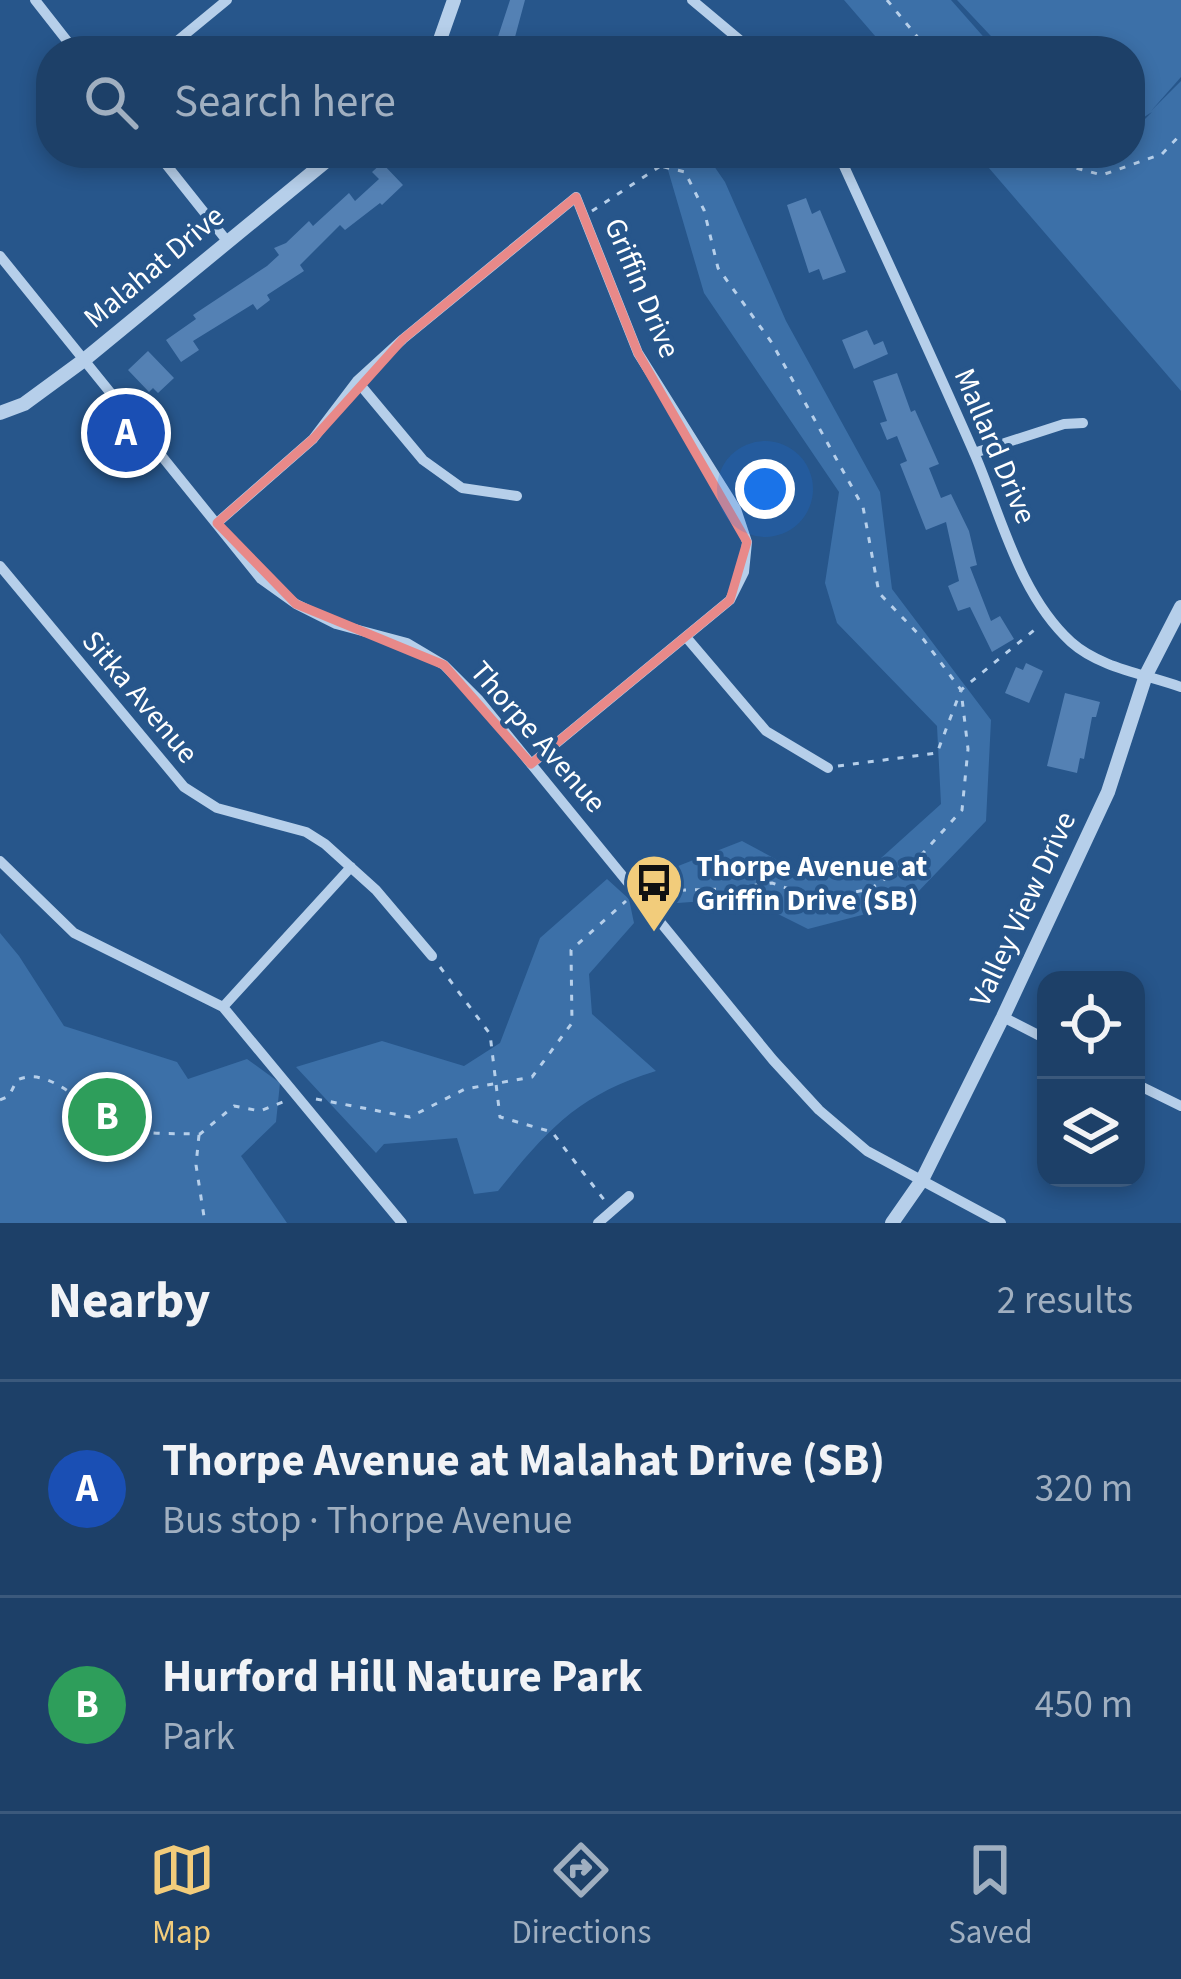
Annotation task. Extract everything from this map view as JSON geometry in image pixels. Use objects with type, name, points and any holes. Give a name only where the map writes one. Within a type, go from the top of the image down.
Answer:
[{"type":"street","points":[[35,0],[64,36]]},
{"type":"street","points":[[183,36],[227,0]]},
{"type":"street","points":[[441,36],[454,0]]},
{"type":"street","points":[[692,0],[735,36]]},
{"type":"street","points":[[169,168],[227,241]]},
{"type":"street","name":"Malahat Drive","points":[[0,413],[24,404],[84,360],[317,168]]},
{"type":"street","name":"Mallard Drive","points":[[845,168],[974,453],[1032,594],[1048,619],[1075,646],[1109,665],[1181,687]]},
{"type":"street","name":"Griffin Drive","points":[[217,524],[313,440],[357,381],[576,197],[638,353],[736,509],[747,542],[744,572],[730,600],[531,764]]},
{"type":"street","name":"Thorpe Avenue","points":[[0,256],[261,578],[296,604],[336,624],[406,643],[444,665],[478,699],[783,1072],[867,1151],[922,1180]]},
{"type":"street","points":[[357,381],[423,460],[462,488],[517,496]]},
{"type":"street","points":[[974,453],[1064,424],[1083,423]]},
{"type":"street","name":"Sitka Avenue","points":[[0,566],[184,788],[218,808],[306,832],[376,890],[432,956]]},
{"type":"street","name":"Valley View Drive","points":[[892,1223],[922,1180],[1003,1017],[1108,792],[1146,675],[1181,607]]},
{"type":"street","points":[[686,637],[766,731],[828,767]]},
{"type":"street","points":[[0,861],[74,933],[223,1007],[401,1223]]},
{"type":"street","points":[[223,1007],[351,867]]},
{"type":"street","points":[[1003,1017],[1037,1034]]},
{"type":"street","points":[[1145,1088],[1181,1106]]},
{"type":"street","points":[[922,1180],[1000,1223]]},
{"type":"street","points":[[598,1223],[629,1196]]},
{"type":"path","points":[[887,0],[917,36]]},
{"type":"path","points":[[724,36],[729,31]]},
{"type":"path","points":[[1145,160],[1162,154],[1181,134]]},
{"type":"path","points":[[585,215],[657,168]]},
{"type":"path","points":[[205,1223],[196,1165],[200,1134],[234,1106],[260,1111],[296,1096],[410,1117],[465,1089],[532,1077],[572,1023],[571,950],[637,891],[772,883],[818,899],[870,889],[923,853],[962,810],[968,749],[961,690],[924,640],[879,593],[863,507],[772,343],[718,268],[704,209],[685,172],[668,168]]},
{"type":"path","points":[[1072,168],[1102,176],[1124,168]]},
{"type":"path","points":[[828,767],[937,753],[961,690],[1048,619]]},
{"type":"path","points":[[432,956],[490,1034],[500,1117],[552,1132],[613,1211]]},
{"type":"path","points":[[0,1100],[9,1096],[17,1080],[36,1076],[119,1128],[200,1134]]},
{"type":"highlighted area","points":[[576,197],[638,353],[747,542],[730,600],[531,764],[444,665],[296,604],[217,523],[313,439],[403,339]]},
{"type":"shaded area","points":[[844,0],[951,0],[983,36],[875,36]]},
{"type":"shaded area","points":[[957,0],[1181,0],[1181,77],[1151,111],[1181,81],[1181,391],[989,168],[1145,168],[1145,119],[1152,112],[1145,116],[1145,36],[991,36]]},
{"type":"shaded area","points":[[667,168],[715,168],[725,182],[786,321],[880,492],[892,589],[991,720],[986,821],[915,895],[808,929],[746,898],[664,904],[650,877],[742,841],[807,876],[880,859],[941,804],[937,726],[837,623],[825,583],[839,492],[704,293]]},
{"type":"shaded area","points":[[607,879],[629,899],[634,923],[589,974],[592,1014],[656,1071],[605,1091],[566,1117],[498,1191],[474,1194],[457,1138],[384,1144],[376,1153],[296,1067],[382,1041],[464,1066],[500,1043],[540,938]]},
{"type":"shaded area","points":[[0,933],[64,1026],[177,1062],[188,1079],[247,1059],[280,1083],[276,1122],[241,1156],[287,1223],[0,1223]]},
{"type":"building","points":[[510,0],[525,0],[515,36],[498,36]]},
{"type":"building","points":[[387,168],[403,185],[345,230],[340,225],[300,265],[304,271],[267,295],[270,300],[257,310],[253,304],[193,341],[199,350],[181,362],[166,340],[196,319],[193,315],[267,266],[279,255],[274,248],[309,221],[313,226],[349,193],[355,201],[379,179],[372,172]]},
{"type":"building","points":[[806,198],[812,214],[820,210],[846,272],[823,280],[819,269],[809,273],[787,205]]},
{"type":"building","points":[[867,330],[874,345],[883,341],[888,354],[854,369],[842,340]]},
{"type":"building","points":[[148,351],[174,378],[158,393],[153,388],[149,392],[128,370]]},
{"type":"building","points":[[897,373],[911,412],[915,410],[939,464],[929,468],[941,498],[951,494],[969,531],[977,565],[970,567],[991,621],[1000,616],[1014,639],[992,652],[970,607],[958,611],[948,586],[959,581],[946,522],[926,530],[900,464],[907,461],[897,436],[887,440],[880,423],[887,421],[873,381]]},
{"type":"building","points":[[1026,663],[1043,671],[1029,703],[1005,693],[1016,667],[1023,670]]},
{"type":"building","points":[[1065,693],[1100,702],[1077,773],[1047,766]]},
{"type":"place","name":"Thorpe Avenue at Malahat Drive (SB)","points":[[126,433]]},
{"type":"place","name":"Thorpe Avenue at Griffin Drive (SB)","points":[[654,934]]},
{"type":"place","name":"Hurford Hill Nature Park","points":[[107,1117]]}]
